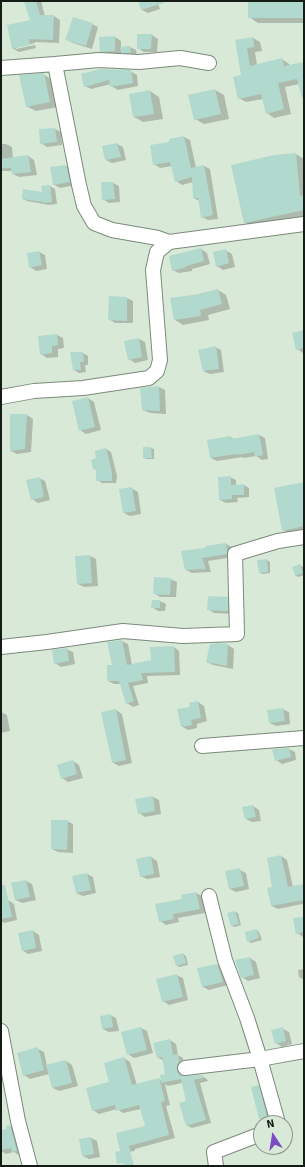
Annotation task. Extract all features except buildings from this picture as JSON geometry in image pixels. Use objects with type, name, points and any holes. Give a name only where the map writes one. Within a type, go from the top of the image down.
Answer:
[{"type":"street","points":[[1,68],[99,60],[139,62],[180,58],[209,63]]},
{"type":"street","points":[[55,64],[84,206],[94,223],[112,230],[164,240],[304,224]]},
{"type":"street","points":[[1,397],[34,391],[83,388],[149,378],[157,371],[160,360],[153,270],[157,252],[164,240]]},
{"type":"street","points":[[1,647],[123,631],[183,636],[237,634],[235,554],[278,542],[304,537]]},
{"type":"street","points":[[202,746],[304,738]]},
{"type":"street","points":[[209,896],[225,960],[260,1059],[276,1115]]},
{"type":"street","points":[[1,1031],[18,1121],[30,1166]]},
{"type":"street","points":[[185,1068],[260,1059],[304,1051]]},
{"type":"street","points":[[216,1166],[214,1152],[253,1137]]}]
